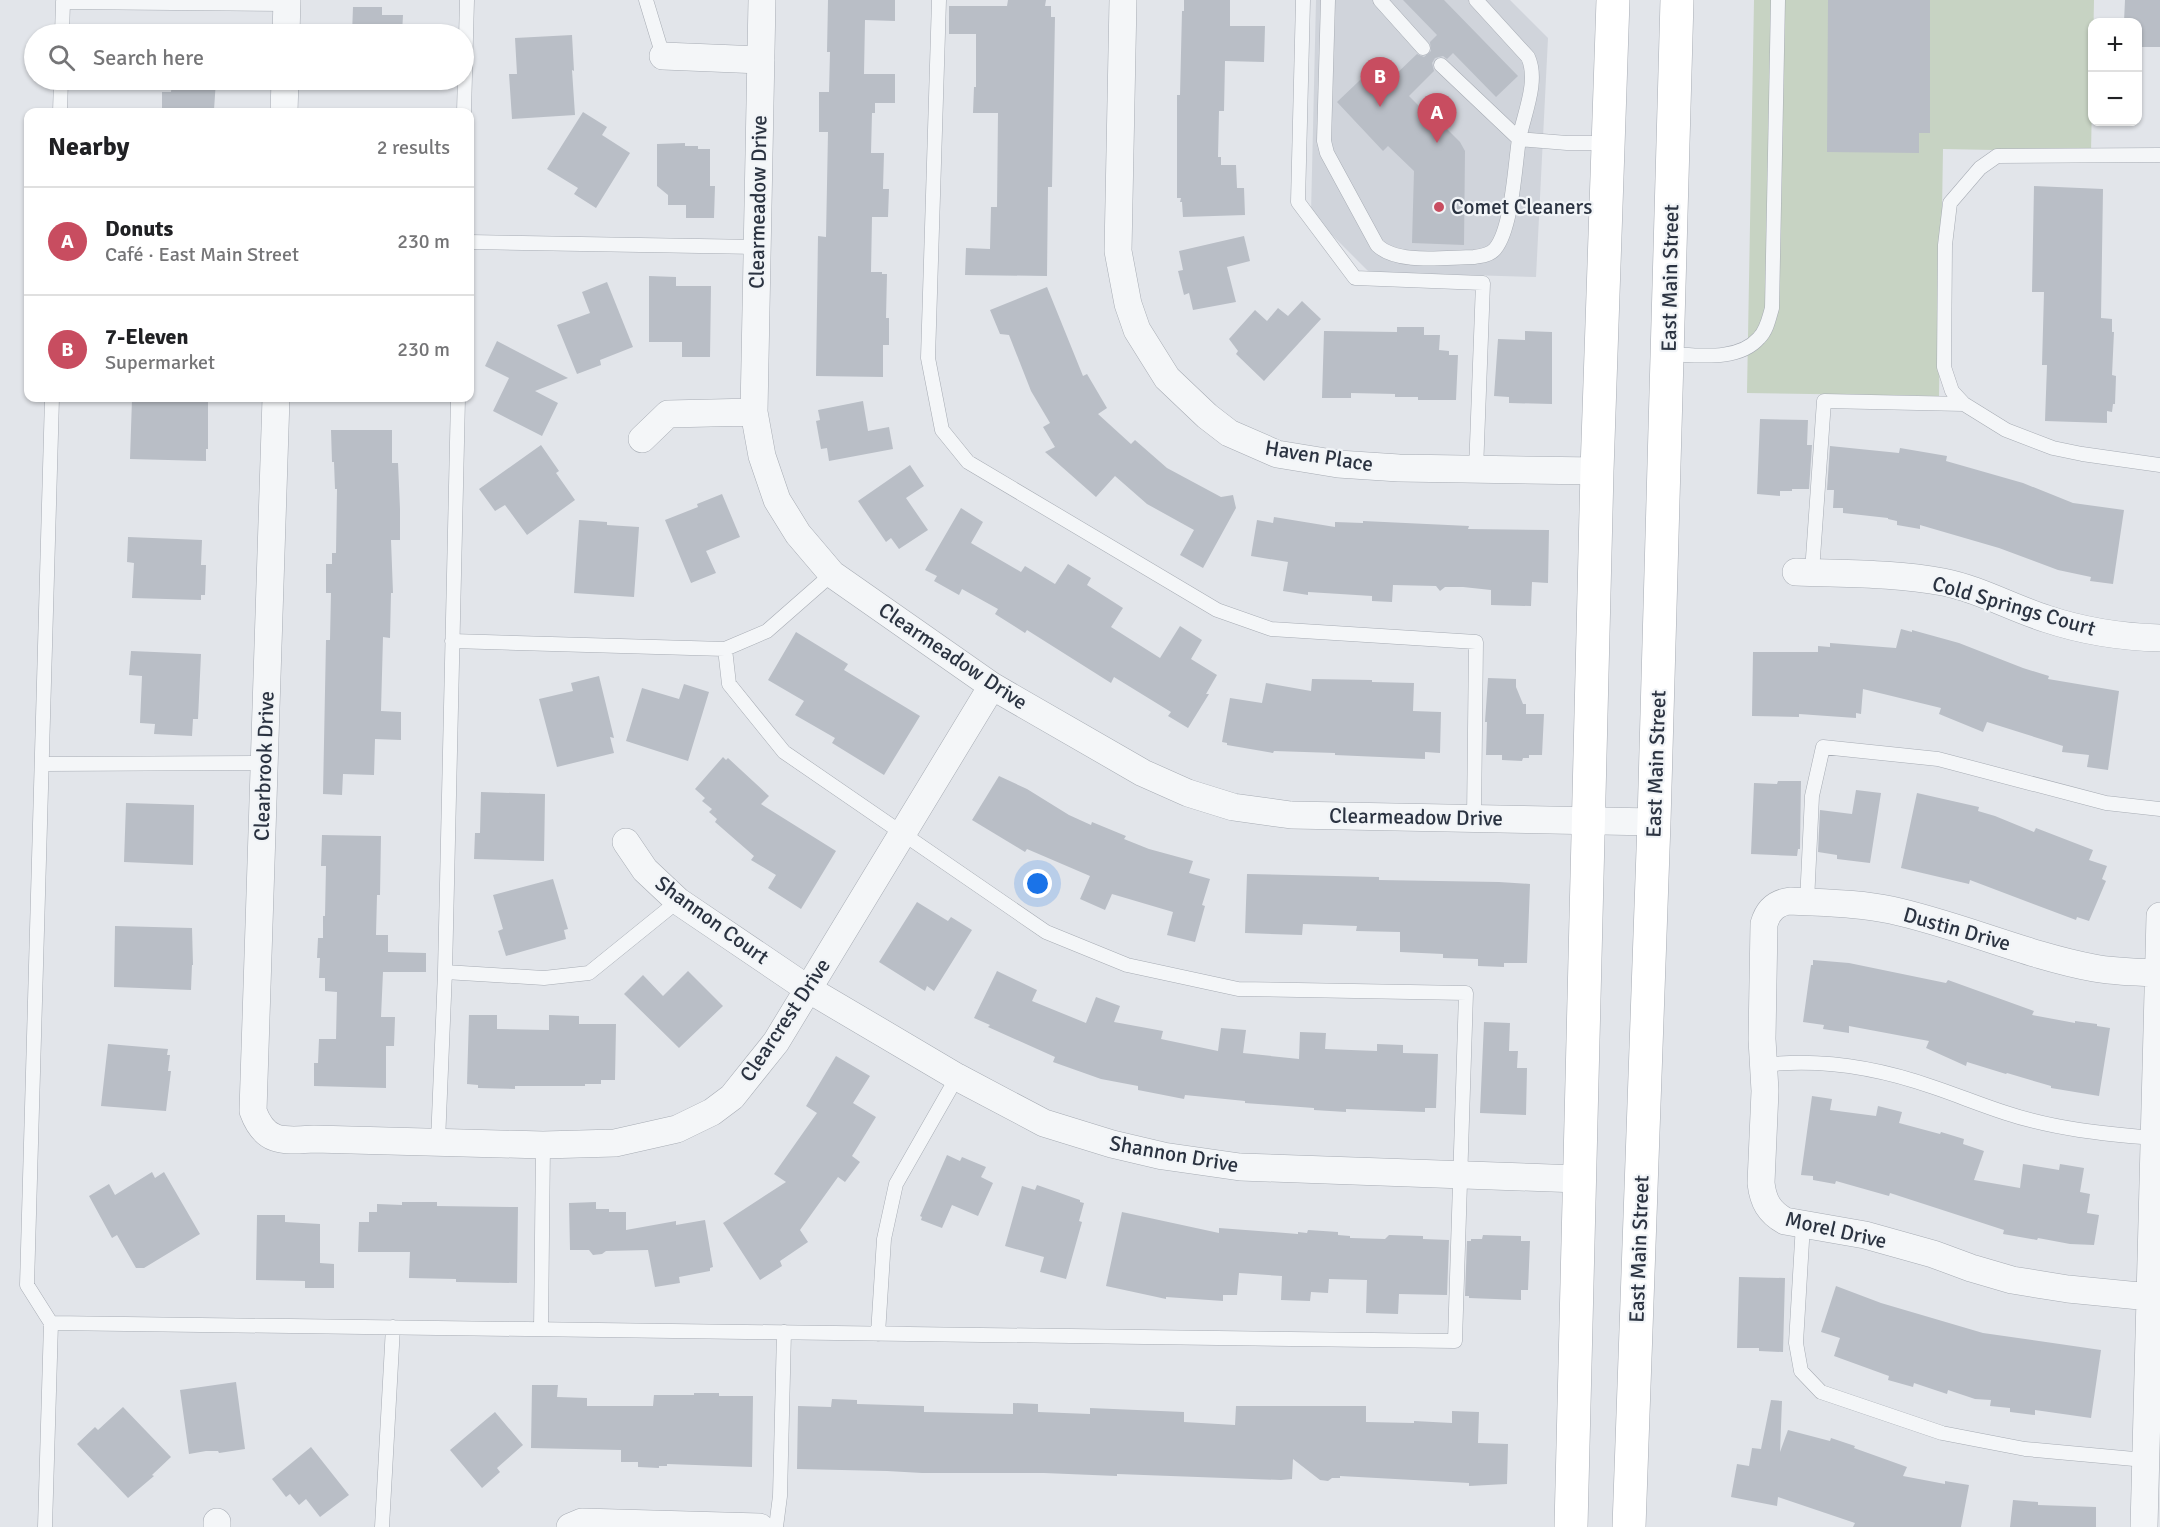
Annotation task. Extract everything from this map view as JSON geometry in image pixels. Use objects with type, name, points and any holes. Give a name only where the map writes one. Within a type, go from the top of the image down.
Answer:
[{"type":"main road","points":[[1571,1527],[1596,471],[1613,0]]},
{"type":"main road","name":"East Main Street","points":[[1629,1527],[1654,822],[1677,0]]},
{"type":"street","name":"Clearmeadow Drive","points":[[762,0],[754,412],[762,456],[777,500],[798,534],[832,574],[992,686],[1143,773],[1188,793],[1233,807],[1291,815],[1654,822]]},
{"type":"street","name":"Haven Place","points":[[1123,0],[1118,251],[1128,304],[1137,330],[1167,378],[1207,416],[1229,433],[1277,454],[1338,464],[1476,471],[1596,471]]},
{"type":"street","points":[[286,24],[287,2]]},
{"type":"street","points":[[663,56],[761,60]]},
{"type":"street","points":[[284,108],[285,90]]},
{"type":"street","name":"Clearbrook Drive","points":[[264,1132],[253,1111],[276,402]]},
{"type":"street","points":[[642,439],[668,414],[754,412]]},
{"type":"street","name":"Cold Springs Court","points":[[1804,572],[1944,582],[2047,620],[2119,635],[2160,638]]},
{"type":"street","name":"Clearcrest Drive","points":[[264,1132],[286,1141],[314,1139],[543,1145],[615,1143],[677,1129],[712,1112],[732,1097],[776,1042],[992,686]]},
{"type":"street","name":"Shannon Court","points":[[626,842],[645,870],[678,901],[808,989]]},
{"type":"street","name":"Dustin Drive","points":[[1764,924],[1767,915],[1781,902],[1807,902],[1890,910],[2059,960],[2097,968],[2158,973]]},
{"type":"street","points":[[2144,1527],[2160,916]]},
{"type":"street","name":"Morel Drive","points":[[1764,924],[1763,1065],[1765,1091],[1762,1195],[1767,1206],[1775,1215],[1785,1221],[1865,1235],[2012,1280],[2068,1289],[2150,1297]]},
{"type":"street","name":"Shannon Drive","points":[[808,989],[957,1077],[1044,1123],[1112,1144],[1162,1156],[1240,1167],[1579,1179]]},
{"type":"street","points":[[570,1527],[582,1522],[760,1527]]},
{"type":"lane","points":[[466,24],[467,0]]},
{"type":"lane","points":[[646,0],[663,56]]},
{"type":"lane","points":[[939,0],[928,358],[942,430],[968,462],[1217,610],[1271,629],[1476,642],[1474,818]]},
{"type":"lane","points":[[1303,0],[1298,202],[1355,278],[1483,283],[1476,471]]},
{"type":"lane","points":[[1328,0],[1324,141],[1327,153],[1377,245],[1385,253],[1398,257],[1485,256],[1494,250],[1501,240],[1508,219],[1519,139],[1532,79],[1532,65],[1528,57],[1476,0]]},
{"type":"lane","points":[[1380,0],[1423,48]]},
{"type":"lane","points":[[1668,354],[1732,354],[1747,348],[1760,338],[1768,324],[1772,308],[1778,0]]},
{"type":"lane","points":[[63,24],[63,2],[287,2]]},
{"type":"lane","points":[[1441,65],[1519,139],[1567,143],[1608,143]]},
{"type":"lane","points":[[60,108],[61,90]]},
{"type":"lane","points":[[464,108],[465,90]]},
{"type":"lane","points":[[2160,155],[1997,156],[1980,168],[1950,202],[1945,245],[1944,368],[1953,391],[1964,404],[2006,430],[2053,448],[2160,465]]},
{"type":"lane","points":[[474,242],[758,247]]},
{"type":"lane","points":[[1804,572],[1824,401],[1964,404]]},
{"type":"lane","points":[[45,1527],[51,1323],[27,1285],[52,402]]},
{"type":"lane","points":[[438,1142],[445,972],[458,402]]},
{"type":"lane","points":[[452,641],[725,649],[767,631],[832,574]]},
{"type":"lane","points":[[51,1323],[1455,1341],[1466,993],[1238,989],[1127,965],[1046,932],[903,836],[784,752],[729,684],[725,649]]},
{"type":"lane","points":[[1807,902],[1812,796],[1823,747],[1938,759],[2106,803],[2160,809]]},
{"type":"lane","points":[[42,764],[265,763]]},
{"type":"lane","points":[[445,972],[543,978],[589,973],[678,901]]},
{"type":"lane","points":[[1763,1065],[1794,1061],[1853,1067],[1885,1073],[1930,1086],[2008,1114],[2090,1132],[2154,1137]]},
{"type":"lane","points":[[878,1334],[884,1239],[896,1184],[957,1077]]},
{"type":"lane","points":[[542,1329],[543,1145]]},
{"type":"lane","points":[[1803,1224],[1796,1343],[1801,1371],[1821,1392],[1942,1433],[2025,1449],[2145,1460]]},
{"type":"lane","points":[[382,1527],[393,1327]]},
{"type":"lane","points":[[776,1527],[780,1496],[784,1332]]},
{"type":"shaded area","points":[[1316,0],[1510,0],[1548,38],[1536,277],[1369,272],[1311,214]]},
{"type":"green space","points":[[1754,0],[2094,0],[2094,18],[2088,18],[2088,126],[2092,126],[2091,152],[1943,149],[1939,396],[1747,393]]},
{"type":"building","points":[[828,0],[895,0],[895,21],[865,20],[864,74],[895,74],[895,103],[875,103],[875,113],[872,113],[871,153],[884,153],[883,189],[889,189],[888,217],[872,217],[871,272],[887,274],[886,318],[889,318],[889,345],[883,345],[883,377],[816,376],[818,236],[826,237],[828,132],[819,132],[819,92],[829,92]]},
{"type":"building","points":[[1008,0],[1046,0],[1045,6],[1051,6],[1051,17],[1055,17],[1052,187],[1048,187],[1047,276],[965,275],[966,248],[990,249],[991,207],[997,207],[998,113],[973,113],[974,87],[976,87],[976,34],[949,34],[949,6],[1007,6]]},
{"type":"building","points":[[1184,0],[1230,0],[1230,26],[1265,26],[1264,62],[1225,61],[1224,111],[1219,111],[1218,157],[1221,157],[1221,165],[1236,165],[1237,188],[1244,188],[1245,215],[1183,217],[1181,198],[1177,198],[1177,95],[1180,95]]},
{"type":"building","points":[[1403,0],[1444,0],[1518,76],[1496,97],[1453,53],[1447,59],[1443,56],[1435,58],[1432,63],[1434,71],[1409,96],[1436,123],[1438,120],[1460,142],[1465,151],[1464,245],[1412,243],[1414,171],[1388,146],[1383,151],[1337,102],[1378,63],[1393,77],[1417,54],[1424,57],[1431,51],[1430,42],[1437,35]]},
{"type":"building","points":[[1828,0],[1930,0],[1930,133],[1919,133],[1919,153],[1827,152]]},
{"type":"building","points":[[2125,0],[2160,0],[2160,47],[2142,47],[2142,18],[2124,18]]},
{"type":"building","points":[[353,7],[382,7],[382,15],[403,15],[403,24],[352,24]]},
{"type":"building","points":[[572,35],[575,115],[512,119],[509,74],[517,74],[515,38]]},
{"type":"building","points":[[171,90],[215,90],[214,108],[162,108],[162,92],[171,92]]},
{"type":"building","points":[[583,112],[607,127],[602,135],[630,153],[596,208],[574,194],[578,188],[547,169]]},
{"type":"building","points":[[685,143],[685,146],[710,149],[710,186],[715,186],[714,218],[686,218],[686,205],[668,205],[668,195],[657,186],[657,144]]},
{"type":"building","points":[[2034,186],[2103,189],[2101,318],[2112,319],[2112,332],[2114,332],[2112,375],[2116,376],[2115,404],[2113,404],[2112,412],[2107,411],[2107,423],[2045,421],[2047,365],[2042,365],[2044,292],[2032,292]]},
{"type":"building","points":[[1244,236],[1250,261],[1227,267],[1236,302],[1193,310],[1189,293],[1184,295],[1178,271],[1183,270],[1179,251]]},
{"type":"building","points":[[649,276],[676,277],[676,286],[711,286],[710,357],[682,357],[682,342],[649,342]]},
{"type":"building","points":[[607,282],[633,347],[600,360],[601,365],[577,374],[557,325],[590,313],[582,292]]},
{"type":"building","points":[[1047,287],[1083,376],[1087,374],[1107,408],[1098,414],[1131,444],[1135,440],[1167,468],[1221,497],[1233,495],[1236,508],[1203,568],[1180,555],[1194,530],[1147,504],[1115,476],[1096,497],[1045,452],[1055,447],[1043,427],[1050,423],[1031,391],[1009,335],[1000,334],[990,310]]},
{"type":"building","points":[[1302,301],[1321,319],[1264,381],[1236,354],[1238,351],[1229,339],[1255,310],[1267,321],[1278,308],[1288,316]]},
{"type":"building","points":[[1397,327],[1424,327],[1424,335],[1440,335],[1439,350],[1449,351],[1449,355],[1458,355],[1456,400],[1418,400],[1418,397],[1395,397],[1395,394],[1351,393],[1351,398],[1322,398],[1324,331],[1397,332]]},
{"type":"building","points":[[1525,331],[1552,332],[1552,404],[1509,403],[1509,397],[1494,396],[1498,339],[1525,340]]},
{"type":"building","points":[[497,341],[568,378],[535,391],[558,403],[542,436],[493,411],[509,378],[485,366]]},
{"type":"building","points":[[863,401],[868,431],[889,427],[893,449],[829,461],[827,448],[821,449],[816,421],[820,420],[818,410]]},
{"type":"building","points":[[132,402],[208,402],[206,461],[130,459]]},
{"type":"building","points":[[1760,419],[1808,420],[1807,445],[1812,445],[1809,489],[1780,491],[1780,496],[1757,494]]},
{"type":"building","points":[[331,430],[392,430],[392,463],[398,463],[400,509],[400,540],[391,540],[393,593],[391,593],[390,638],[383,637],[381,711],[401,712],[401,740],[375,739],[374,775],[343,774],[342,795],[323,794],[326,640],[330,640],[331,593],[326,593],[326,564],[332,564],[332,553],[336,553],[337,489],[335,489],[334,462],[332,462]]},
{"type":"building","points":[[541,445],[559,471],[556,473],[575,500],[527,535],[505,505],[495,511],[479,489]]},
{"type":"building","points":[[1830,446],[1899,453],[1900,448],[1947,456],[1946,461],[2023,483],[2073,503],[2124,510],[2113,584],[2090,581],[2091,577],[2058,570],[1999,548],[1920,525],[1920,529],[1897,525],[1897,521],[1888,518],[1843,513],[1843,508],[1833,508],[1834,490],[1827,490]]},
{"type":"building","points":[[910,465],[924,486],[906,498],[928,530],[899,549],[891,538],[886,542],[858,501]]},
{"type":"building","points":[[722,494],[740,537],[706,551],[716,573],[691,583],[665,520],[698,507],[697,504]]},
{"type":"building","points":[[961,508],[983,522],[971,543],[1021,572],[1025,566],[1055,584],[1068,564],[1091,578],[1087,585],[1123,608],[1111,627],[1160,658],[1180,626],[1202,640],[1191,659],[1217,675],[1206,694],[1209,694],[1188,728],[1168,716],[1171,712],[1114,677],[1111,683],[1027,630],[1025,633],[995,614],[998,609],[962,589],[959,595],[934,581],[937,576],[925,570]]},
{"type":"building","points":[[1274,517],[1335,527],[1335,522],[1363,523],[1363,521],[1469,526],[1468,529],[1549,530],[1548,583],[1532,582],[1531,606],[1491,605],[1491,590],[1463,587],[1445,587],[1440,591],[1436,586],[1393,585],[1392,602],[1372,601],[1372,596],[1308,592],[1308,595],[1283,591],[1288,562],[1251,556],[1257,520],[1273,523]]},
{"type":"building","points":[[579,520],[639,527],[634,597],[574,593]]},
{"type":"building","points":[[128,537],[202,540],[201,565],[206,565],[205,595],[201,595],[201,600],[132,598],[134,563],[127,562]]},
{"type":"building","points":[[1901,629],[1959,643],[2049,676],[2048,679],[2119,691],[2108,770],[2087,767],[2089,755],[2062,752],[2063,746],[1987,722],[1983,732],[1939,714],[1941,708],[1863,689],[1861,714],[1856,713],[1856,718],[1799,714],[1799,717],[1752,716],[1753,652],[1818,652],[1818,646],[1830,647],[1830,643],[1896,648]]},
{"type":"building","points":[[796,632],[848,664],[844,670],[920,716],[884,775],[832,743],[835,738],[795,715],[804,701],[768,680]]},
{"type":"building","points":[[131,651],[201,654],[198,719],[193,719],[192,736],[154,734],[155,724],[140,723],[142,676],[129,675]]},
{"type":"building","points":[[599,676],[614,738],[610,737],[614,753],[557,767],[539,699],[573,691],[571,683]]},
{"type":"building","points":[[1488,678],[1516,679],[1516,687],[1523,704],[1526,704],[1526,714],[1544,714],[1542,755],[1529,755],[1529,758],[1523,758],[1522,761],[1502,760],[1502,755],[1486,755],[1487,722],[1485,722]]},
{"type":"building","points":[[1312,679],[1414,683],[1413,711],[1441,712],[1440,753],[1425,752],[1425,759],[1335,755],[1335,753],[1274,751],[1273,753],[1227,745],[1222,742],[1230,698],[1262,703],[1266,683],[1311,691]]},
{"type":"building","points":[[684,684],[709,692],[688,761],[626,741],[642,688],[679,699]]},
{"type":"building","points":[[723,757],[726,760],[728,758],[769,796],[761,804],[836,851],[801,909],[768,888],[776,875],[751,860],[754,856],[715,822],[717,819],[709,812],[712,809],[702,801],[705,798],[695,789]]},
{"type":"building","points":[[999,776],[1091,825],[1092,822],[1126,836],[1124,839],[1149,849],[1193,861],[1189,873],[1210,879],[1195,942],[1167,935],[1173,912],[1112,894],[1105,910],[1080,899],[1090,876],[1027,849],[1025,852],[972,820]]},
{"type":"building","points":[[1778,781],[1801,781],[1800,849],[1798,849],[1797,856],[1751,854],[1754,783],[1777,784]]},
{"type":"building","points":[[1856,790],[1881,793],[1870,863],[1837,859],[1837,855],[1818,852],[1820,810],[1852,814]]},
{"type":"building","points":[[481,792],[545,794],[544,861],[474,859],[475,833],[480,833]]},
{"type":"building","points":[[1917,793],[1979,807],[1978,811],[2034,832],[2036,828],[2093,850],[2089,860],[2107,866],[2102,879],[2106,881],[2089,921],[2077,917],[2076,920],[1970,880],[1969,884],[1901,868]]},
{"type":"building","points":[[126,803],[194,805],[193,865],[124,862]]},
{"type":"building","points":[[322,835],[381,836],[380,895],[377,895],[376,935],[388,935],[388,952],[426,953],[426,972],[383,972],[381,1017],[395,1017],[394,1046],[386,1046],[386,1088],[314,1086],[314,1063],[318,1063],[319,1039],[336,1039],[337,992],[325,991],[325,978],[319,978],[320,958],[317,958],[318,938],[323,938],[323,916],[325,916],[326,866],[321,866]]},
{"type":"building","points":[[1247,874],[1530,884],[1527,963],[1504,963],[1504,967],[1478,966],[1478,959],[1443,958],[1443,954],[1400,952],[1400,932],[1356,931],[1357,926],[1303,924],[1302,935],[1245,933]]},
{"type":"building","points":[[553,879],[568,929],[564,930],[566,939],[506,956],[498,931],[503,929],[493,895]]},
{"type":"building","points":[[917,902],[948,921],[951,917],[972,930],[934,991],[927,986],[925,991],[879,962]]},
{"type":"building","points":[[115,926],[192,928],[191,990],[114,987]]},
{"type":"building","points":[[1813,960],[1849,963],[1946,983],[1948,980],[2034,1011],[2032,1015],[2075,1023],[2075,1021],[2097,1024],[2097,1026],[2110,1028],[2099,1096],[2051,1088],[2051,1086],[1967,1062],[1966,1066],[1926,1048],[1929,1041],[1849,1026],[1849,1033],[1823,1029],[1824,1025],[1803,1022]]},
{"type":"building","points":[[688,971],[723,1006],[679,1048],[624,994],[643,975],[663,996]]},
{"type":"building","points":[[997,971],[1037,990],[1032,1001],[1086,1023],[1096,997],[1120,1006],[1114,1022],[1163,1031],[1161,1039],[1218,1051],[1221,1028],[1246,1030],[1243,1053],[1299,1059],[1300,1032],[1326,1033],[1325,1049],[1377,1051],[1377,1044],[1403,1045],[1403,1053],[1438,1054],[1436,1108],[1425,1108],[1425,1112],[1346,1109],[1346,1112],[1185,1095],[1184,1099],[1138,1090],[1138,1086],[1101,1079],[1053,1062],[1055,1057],[988,1027],[990,1025],[974,1018]]},
{"type":"building","points":[[469,1015],[497,1015],[497,1029],[549,1030],[549,1015],[579,1016],[579,1024],[616,1024],[615,1080],[601,1080],[601,1084],[585,1084],[585,1086],[515,1086],[515,1089],[478,1088],[478,1085],[467,1084]]},
{"type":"building","points":[[1484,1022],[1510,1023],[1509,1051],[1518,1051],[1517,1068],[1527,1068],[1526,1115],[1480,1113]]},
{"type":"building","points":[[108,1044],[168,1049],[167,1055],[170,1055],[168,1071],[171,1071],[166,1111],[101,1106]]},
{"type":"building","points":[[836,1056],[870,1076],[853,1103],[876,1117],[852,1156],[860,1162],[845,1182],[838,1177],[800,1230],[808,1242],[780,1261],[782,1266],[760,1280],[723,1223],[786,1182],[774,1174],[817,1113],[806,1106]]},
{"type":"building","points":[[1812,1096],[1832,1099],[1830,1110],[1876,1116],[1878,1106],[1902,1112],[1899,1123],[1964,1139],[1963,1144],[1984,1151],[1974,1180],[2020,1188],[2023,1164],[2059,1170],[2060,1164],[2084,1168],[2080,1192],[2090,1194],[2087,1213],[2099,1215],[2094,1245],[2070,1244],[2003,1234],[2004,1230],[1890,1193],[1889,1196],[1836,1181],[1835,1184],[1813,1180],[1813,1176],[1801,1175]]},
{"type":"building","points":[[947,1155],[960,1161],[962,1157],[986,1167],[981,1177],[993,1183],[978,1216],[952,1205],[942,1228],[921,1220],[920,1216]]},
{"type":"building","points":[[152,1172],[155,1178],[164,1172],[200,1234],[144,1268],[136,1268],[117,1235],[112,1238],[89,1196],[109,1184],[115,1195]]},
{"type":"building","points":[[1037,1185],[1084,1203],[1079,1221],[1082,1222],[1066,1279],[1040,1272],[1044,1257],[1005,1246],[1022,1186],[1035,1190]]},
{"type":"building","points":[[402,1202],[437,1202],[437,1206],[518,1207],[517,1283],[456,1282],[456,1279],[409,1278],[410,1252],[358,1252],[359,1222],[369,1222],[369,1212],[377,1212],[377,1204],[402,1205]]},
{"type":"building","points":[[596,1202],[596,1209],[626,1212],[626,1230],[676,1221],[676,1225],[705,1220],[713,1267],[710,1271],[679,1277],[680,1283],[655,1287],[648,1250],[606,1251],[593,1255],[589,1250],[570,1250],[569,1203]]},
{"type":"building","points":[[1122,1212],[1219,1233],[1219,1228],[1298,1234],[1298,1232],[1307,1233],[1308,1230],[1338,1232],[1338,1235],[1350,1236],[1350,1238],[1385,1239],[1389,1235],[1423,1236],[1423,1239],[1449,1240],[1447,1295],[1399,1294],[1398,1314],[1366,1313],[1367,1280],[1329,1279],[1328,1293],[1311,1292],[1310,1301],[1281,1300],[1282,1276],[1239,1273],[1237,1295],[1223,1295],[1223,1301],[1166,1297],[1166,1299],[1106,1286]]},
{"type":"building","points":[[257,1215],[285,1215],[285,1222],[320,1224],[320,1263],[334,1264],[334,1288],[305,1288],[305,1281],[256,1280]]},
{"type":"building","points":[[1483,1235],[1521,1236],[1521,1241],[1530,1241],[1528,1290],[1521,1290],[1521,1300],[1465,1296],[1467,1241],[1482,1239]]},
{"type":"building","points":[[1739,1277],[1785,1278],[1783,1352],[1759,1351],[1759,1348],[1737,1348]]},
{"type":"building","points":[[1836,1286],[1881,1303],[1983,1333],[2101,1350],[2091,1418],[2035,1410],[2035,1415],[2010,1412],[2010,1408],[1990,1406],[1991,1400],[1975,1399],[1948,1390],[1947,1394],[1914,1383],[1913,1387],[1888,1380],[1889,1376],[1834,1356],[1840,1338],[1821,1332]]},
{"type":"building","points":[[236,1382],[245,1449],[189,1454],[180,1390]]},
{"type":"building","points":[[532,1385],[558,1385],[557,1397],[587,1398],[587,1406],[653,1406],[654,1395],[719,1393],[719,1396],[753,1396],[752,1467],[667,1464],[659,1468],[638,1467],[638,1462],[621,1462],[621,1450],[531,1448]]},
{"type":"building","points":[[832,1399],[857,1400],[857,1404],[924,1406],[924,1412],[1013,1414],[1013,1403],[1038,1404],[1038,1412],[1090,1414],[1090,1408],[1184,1412],[1184,1422],[1235,1425],[1236,1406],[1366,1406],[1366,1422],[1452,1423],[1452,1411],[1479,1412],[1478,1443],[1508,1444],[1507,1484],[1469,1486],[1469,1483],[1340,1476],[1340,1478],[1332,1478],[1328,1481],[1320,1480],[1293,1459],[1292,1479],[1281,1480],[1117,1474],[1117,1476],[1044,1473],[922,1473],[797,1469],[798,1406],[831,1407]]},
{"type":"building","points":[[1771,1400],[1782,1401],[1780,1452],[1788,1430],[1830,1441],[1831,1438],[1855,1446],[1854,1448],[1907,1467],[1903,1476],[1945,1484],[1945,1481],[1969,1485],[1961,1527],[1853,1527],[1855,1523],[1778,1497],[1777,1506],[1731,1497],[1737,1464],[1749,1466],[1752,1448],[1761,1449]]},
{"type":"building","points":[[123,1407],[171,1457],[152,1475],[154,1476],[128,1498],[77,1444],[95,1427],[98,1430]]},
{"type":"building","points":[[495,1412],[523,1445],[497,1468],[500,1472],[482,1488],[450,1450]]},
{"type":"building","points":[[311,1447],[349,1495],[320,1517],[306,1499],[299,1505],[290,1494],[286,1497],[272,1479]]},
{"type":"building","points":[[2013,1500],[2038,1502],[2038,1505],[2096,1507],[2096,1527],[2010,1527]]},
{"type":"place","name":"7-Eleven","points":[[1380,107]]},
{"type":"place","name":"Donuts","points":[[1437,143]]},
{"type":"place","name":"Comet Cleaners","points":[[1439,207]]}]
